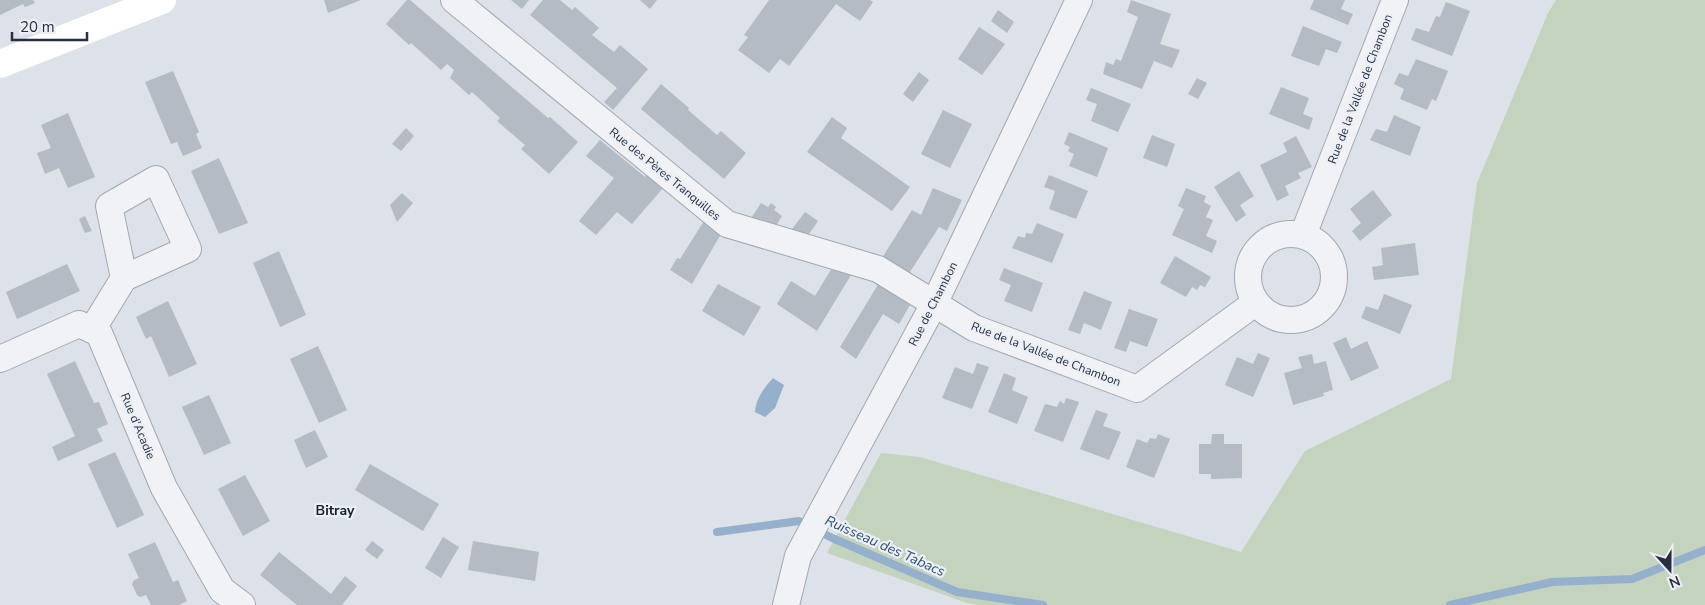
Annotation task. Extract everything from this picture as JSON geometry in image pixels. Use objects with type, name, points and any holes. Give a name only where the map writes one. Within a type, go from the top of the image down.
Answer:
[{"type":"main road","points":[[0,64],[162,0]]},
{"type":"street","name":"Rue des Pères Tranquilles","points":[[454,0],[727,224],[878,269],[934,304]]},
{"type":"street","name":"Rue de Chambon","points":[[786,605],[798,556],[934,304],[1079,0]]},
{"type":"street","name":"Rue de la Vallée de Chambon","points":[[1303,235],[1394,0]]},
{"type":"street","points":[[1280,235],[1303,235],[1319,243],[1332,262],[1335,285],[1325,306],[1302,320],[1274,318],[1255,303],[1248,290],[1248,268],[1257,249],[1280,235]]},
{"type":"street","points":[[0,359],[79,324],[92,330],[124,278]]},
{"type":"street","name":"Rue de la Vallée de Chambon","points":[[934,304],[974,328],[1137,389],[1255,303]]},
{"type":"street","name":"Rue d'Acadie","points":[[92,330],[99,333],[164,488],[222,590],[242,605]]},
{"type":"green space","points":[[1556,0],[1705,0],[1705,605],[979,605],[967,603],[827,553],[881,453],[920,457],[1241,552],[1305,451],[1451,379],[1477,183],[1548,13]]},
{"type":"water","points":[[773,378],[784,385],[775,408],[765,417],[755,412],[757,402]]},
{"type":"building","points":[[0,0],[33,0],[35,3],[25,7],[23,4],[0,15]]},
{"type":"building","points":[[324,0],[361,0],[328,13]]},
{"type":"building","points":[[407,0],[410,0],[578,142],[549,174],[521,149],[525,145],[497,121],[500,118],[472,92],[469,95],[450,78],[454,70],[447,64],[441,70],[386,24]]},
{"type":"building","points":[[511,0],[529,0],[522,9]]},
{"type":"building","points":[[543,0],[560,0],[572,10],[575,7],[599,28],[592,35],[614,52],[620,45],[648,69],[613,110],[604,102],[617,88],[530,15]]},
{"type":"building","points":[[640,0],[657,0],[650,9]]},
{"type":"building","points":[[769,0],[870,0],[873,2],[860,21],[836,4],[789,66],[780,59],[769,73],[738,50],[748,37],[744,35]]},
{"type":"building","points":[[1131,0],[1171,14],[1160,44],[1180,50],[1172,68],[1154,61],[1142,89],[1103,74],[1106,62],[1113,65],[1116,59],[1121,61],[1132,33],[1138,17],[1127,12]]},
{"type":"building","points":[[1314,0],[1345,0],[1341,9],[1353,14],[1348,25],[1310,9]]},
{"type":"building","points":[[1446,2],[1470,11],[1452,56],[1411,40],[1416,28],[1429,32],[1436,16],[1440,17]]},
{"type":"building","points":[[998,10],[1014,22],[1007,33],[991,21]]},
{"type":"building","points":[[1303,26],[1342,42],[1337,53],[1326,49],[1319,66],[1291,56]]},
{"type":"building","points":[[979,27],[1005,44],[982,75],[958,59]]},
{"type":"building","points":[[1416,59],[1448,71],[1436,101],[1432,99],[1427,110],[1400,99],[1404,89],[1394,84],[1399,73],[1408,76]]},
{"type":"building","points":[[173,71],[199,132],[196,134],[202,148],[183,156],[177,142],[171,144],[145,82]]},
{"type":"building","points":[[919,72],[929,80],[913,102],[903,94]]},
{"type":"building","points":[[1197,78],[1207,83],[1198,99],[1188,94]]},
{"type":"building","points":[[661,84],[717,135],[721,131],[746,153],[724,179],[641,109]]},
{"type":"building","points":[[1281,87],[1309,98],[1303,114],[1313,118],[1309,130],[1269,114]]},
{"type":"building","points":[[1091,88],[1131,104],[1118,132],[1091,121],[1097,104],[1086,100]]},
{"type":"building","points":[[943,110],[972,124],[950,168],[921,154]]},
{"type":"building","points":[[68,113],[95,177],[68,188],[59,168],[45,174],[37,153],[51,148],[41,125]]},
{"type":"building","points":[[1394,115],[1421,127],[1410,156],[1370,140],[1376,129],[1387,132]]},
{"type":"building","points":[[832,117],[847,128],[841,138],[910,187],[892,211],[807,152]]},
{"type":"building","points":[[406,128],[414,136],[401,151],[392,144]]},
{"type":"building","points":[[1069,132],[1108,148],[1097,177],[1069,166],[1074,154],[1068,151],[1070,147],[1064,144]]},
{"type":"building","points":[[1152,135],[1175,144],[1167,167],[1143,158]]},
{"type":"building","points":[[1296,136],[1312,167],[1298,173],[1301,178],[1285,186],[1289,195],[1277,201],[1260,165],[1287,152],[1283,143]]},
{"type":"building","points":[[600,140],[645,177],[647,174],[663,188],[632,224],[617,212],[596,235],[579,221],[614,178],[586,156]]},
{"type":"building","points":[[219,158],[248,223],[219,234],[191,171]]},
{"type":"building","points":[[1239,171],[1254,196],[1240,205],[1246,215],[1236,222],[1214,187]]},
{"type":"building","points":[[1049,175],[1088,191],[1076,219],[1049,209],[1055,191],[1044,187]]},
{"type":"building","points":[[933,188],[962,200],[947,231],[939,227],[908,275],[882,258],[912,210],[921,215]]},
{"type":"building","points":[[1186,188],[1206,196],[1204,202],[1211,206],[1206,217],[1213,220],[1206,236],[1217,241],[1212,253],[1172,235],[1184,209],[1178,206]]},
{"type":"building","points":[[1373,190],[1392,215],[1360,241],[1352,231],[1361,223],[1350,209]]},
{"type":"building","points":[[402,193],[413,203],[397,222],[390,205]]},
{"type":"building","points":[[761,203],[768,207],[771,203],[776,207],[774,210],[782,216],[774,229],[748,223]]},
{"type":"building","points":[[805,212],[818,221],[807,237],[789,233]]},
{"type":"building","points":[[85,216],[92,231],[85,233],[79,219]]},
{"type":"building","points":[[704,221],[721,234],[692,284],[670,270],[677,258],[680,259]]},
{"type":"building","points":[[1037,223],[1064,234],[1052,263],[1012,248],[1018,236],[1025,238],[1026,233],[1032,234]]},
{"type":"building","points":[[1415,243],[1419,275],[1374,280],[1372,267],[1383,265],[1381,248]]},
{"type":"building","points":[[279,251],[306,315],[280,327],[253,263]]},
{"type":"building","points":[[1175,256],[1211,277],[1205,287],[1200,285],[1197,290],[1192,287],[1186,297],[1160,283]]},
{"type":"building","points":[[67,264],[80,291],[17,319],[6,292]]},
{"type":"building","points":[[832,268],[851,275],[817,331],[777,304],[791,281],[815,296]]},
{"type":"building","points":[[1004,268],[1043,283],[1032,312],[1004,301],[1011,285],[999,280]]},
{"type":"building","points":[[879,283],[910,305],[899,324],[883,314],[856,359],[840,347]]},
{"type":"building","points":[[718,284],[761,307],[744,336],[702,311]]},
{"type":"building","points":[[1084,291],[1112,302],[1101,330],[1084,323],[1080,334],[1068,330]]},
{"type":"building","points":[[1384,294],[1412,305],[1400,334],[1361,318],[1366,306],[1378,310]]},
{"type":"building","points":[[168,301],[197,364],[169,377],[151,336],[146,339],[136,317]]},
{"type":"building","points":[[1129,309],[1158,319],[1147,347],[1130,341],[1126,352],[1114,348]]},
{"type":"building","points":[[1346,337],[1351,349],[1367,341],[1379,368],[1351,381],[1333,343]]},
{"type":"building","points":[[318,346],[347,410],[319,423],[290,359]]},
{"type":"building","points":[[1258,353],[1270,358],[1253,397],[1225,385],[1237,357],[1253,364]]},
{"type":"building","points":[[1312,354],[1314,364],[1326,361],[1333,390],[1323,393],[1324,396],[1293,405],[1284,373],[1302,368],[1298,357]]},
{"type":"building","points":[[75,361],[94,403],[99,402],[108,424],[97,429],[103,441],[58,461],[52,447],[75,436],[47,374]]},
{"type":"building","points":[[977,363],[989,367],[972,409],[942,398],[955,367],[973,374]]},
{"type":"building","points":[[1004,373],[1016,378],[1012,390],[1028,397],[1017,424],[988,412]]},
{"type":"building","points":[[209,395],[231,443],[204,455],[182,407]]},
{"type":"building","points":[[1066,398],[1079,402],[1063,442],[1034,431],[1045,404],[1057,407],[1060,401],[1064,404]]},
{"type":"building","points":[[1096,410],[1108,414],[1103,426],[1121,432],[1109,460],[1080,449]]},
{"type":"building","points":[[315,430],[328,457],[306,468],[294,440]]},
{"type":"building","points":[[1158,434],[1170,439],[1154,478],[1126,467],[1137,439],[1147,443],[1150,438],[1156,439]]},
{"type":"building","points":[[1212,434],[1224,434],[1224,444],[1242,444],[1242,478],[1211,479],[1211,474],[1199,474],[1199,444],[1211,444]]},
{"type":"building","points":[[115,452],[144,515],[117,528],[88,464]]},
{"type":"building","points":[[370,464],[439,504],[423,531],[355,490]]},
{"type":"building","points":[[245,475],[270,521],[243,536],[218,489]]},
{"type":"building","points":[[443,537],[459,547],[441,578],[425,568]]},
{"type":"building","points":[[372,541],[384,550],[377,559],[365,550]]},
{"type":"building","points":[[473,541],[539,552],[535,581],[468,570]]},
{"type":"building","points":[[155,542],[173,582],[178,580],[187,601],[179,605],[151,605],[146,595],[140,597],[137,595],[132,584],[134,580],[139,578],[128,554]]},
{"type":"building","points":[[279,552],[331,594],[345,576],[357,586],[342,605],[297,605],[260,575]]},
{"type":"waterway","name":"Ruisseau des Tabacs","points":[[717,532],[799,521],[830,537],[957,592],[1043,605]]},
{"type":"waterway","name":"Ruisseau des Tabacs","points":[[1450,605],[1552,582],[1632,579],[1705,550]]},
{"type":"district","name":"Bitray","points":[[335,510]]}]
